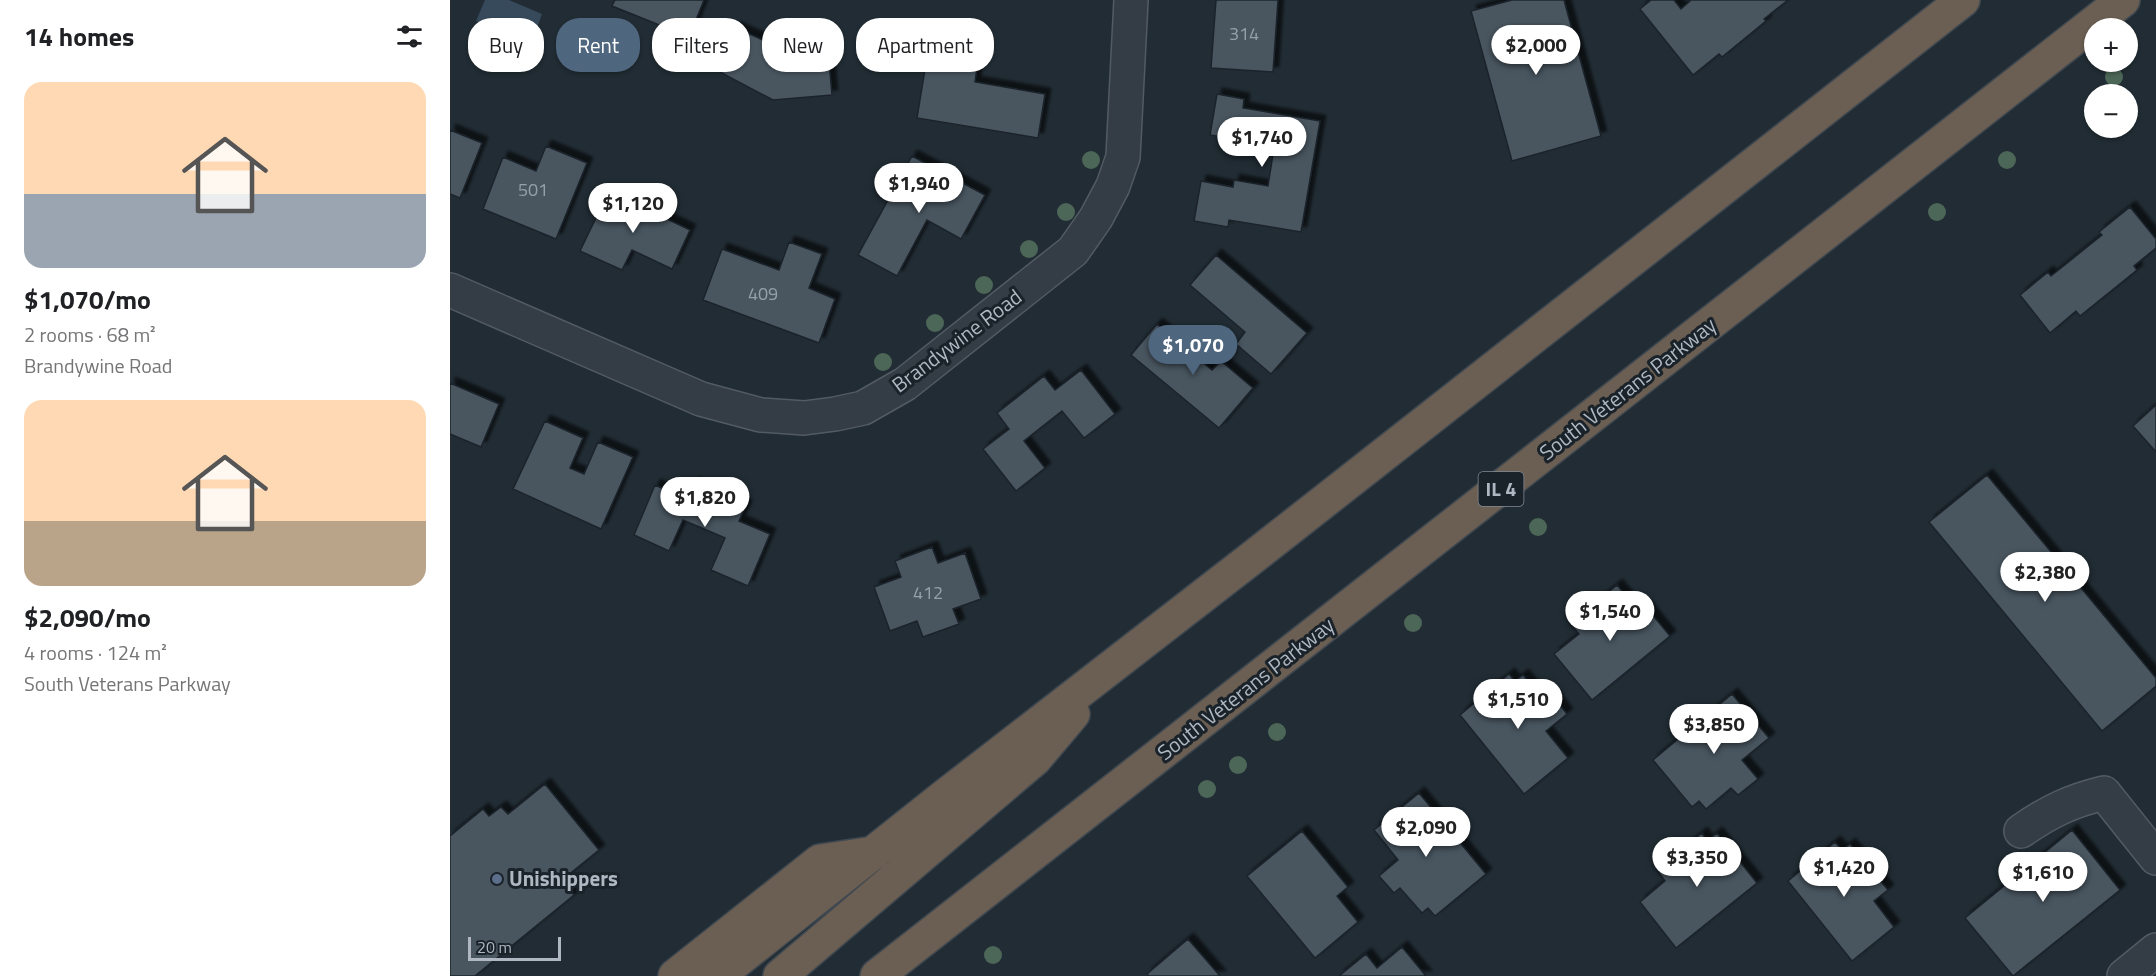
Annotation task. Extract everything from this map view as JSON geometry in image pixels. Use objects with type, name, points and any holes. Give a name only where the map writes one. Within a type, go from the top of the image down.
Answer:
[{"type":"highway","points":[[718,976],[1962,0]]},
{"type":"highway","name":"South Veterans Parkway","points":[[877,976],[2123,0]]},
{"type":"highway","points":[[780,976],[1035,759],[1117,662]]},
{"type":"highway","points":[[675,976],[820,861],[876,852]]},
{"type":"street","name":"Brandywine Road","points":[[450,290],[701,399],[761,415],[804,418],[863,408],[905,384],[1073,251],[1096,218],[1113,186],[1123,157],[1131,0]]},
{"type":"street","points":[[2021,831],[2074,800],[2104,793],[2156,858]]},
{"type":"street","points":[[2124,976],[2156,950]]},
{"type":"water","points":[[485,0],[509,0],[542,14],[541,18],[477,18]]},
{"type":"building","points":[[615,0],[704,0],[697,18],[652,18],[652,22],[612,6]]},
{"type":"building","points":[[1216,0],[1278,0],[1273,72],[1211,68]]},
{"type":"building","points":[[1512,0],[1564,0],[1601,136],[1512,161],[1471,11]]},
{"type":"building","points":[[1651,0],[1674,0],[1681,9],[1689,0],[1788,0],[1722,57],[1719,54],[1693,75],[1640,9]]},
{"type":"building","points":[[750,34],[762,40],[762,72],[830,72],[832,95],[773,100],[720,72],[750,72]]},
{"type":"building","points":[[925,72],[976,72],[975,82],[1045,94],[1038,138],[917,118]]},
{"type":"building","points":[[1217,94],[1244,99],[1243,108],[1320,121],[1301,232],[1229,220],[1228,227],[1194,221],[1201,181],[1233,187],[1234,180],[1268,186],[1273,154],[1238,148],[1239,140],[1210,135]]},
{"type":"building","points":[[450,130],[482,143],[460,198],[450,194]]},
{"type":"building","points":[[546,146],[587,163],[556,239],[483,209],[503,157],[536,171]]},
{"type":"building","points":[[912,156],[985,195],[961,239],[927,220],[897,276],[858,255]]},
{"type":"building","points":[[609,191],[690,230],[672,269],[632,250],[622,270],[580,251]]},
{"type":"building","points":[[2130,207],[2156,239],[2156,248],[2134,266],[2137,270],[2080,316],[2076,311],[2050,333],[2020,295],[2048,272],[2051,276],[2102,235],[2099,232]]},
{"type":"building","points":[[789,242],[822,254],[809,288],[835,299],[819,343],[703,300],[722,249],[779,270]]},
{"type":"building","points":[[1216,255],[1307,333],[1271,374],[1236,344],[1245,332],[1190,285]]},
{"type":"building","points":[[1157,324],[1212,370],[1221,361],[1253,388],[1219,428],[1131,355]]},
{"type":"building","points":[[1081,370],[1115,414],[1084,438],[1062,411],[1024,441],[1045,468],[1016,491],[983,449],[1009,429],[997,413],[1044,376],[1055,390]]},
{"type":"building","points":[[450,383],[499,404],[481,447],[450,434]]},
{"type":"building","points":[[2156,405],[2156,452],[2133,426]]},
{"type":"building","points":[[545,421],[583,438],[570,468],[584,474],[598,442],[633,457],[601,529],[513,489]]},
{"type":"building","points":[[1987,475],[2156,678],[2156,686],[2102,731],[1929,522]]},
{"type":"building","points":[[693,483],[746,506],[739,521],[770,534],[748,586],[711,570],[725,538],[683,520],[669,551],[634,535],[655,485],[686,499]]},
{"type":"building","points":[[932,547],[938,563],[965,553],[981,599],[953,609],[959,624],[923,637],[917,621],[890,631],[874,587],[901,577],[895,561]]},
{"type":"building","points":[[1617,585],[1640,613],[1646,607],[1670,636],[1592,700],[1554,654],[1579,634],[1570,624]]},
{"type":"building","points":[[1509,674],[1515,681],[1523,675],[1546,702],[1553,696],[1567,714],[1546,731],[1568,758],[1524,794],[1460,715]]},
{"type":"building","points":[[1732,694],[1769,738],[1742,760],[1758,779],[1738,795],[1731,788],[1706,809],[1699,801],[1692,807],[1653,760]]},
{"type":"building","points":[[545,784],[599,850],[562,880],[574,895],[475,976],[450,976],[450,836],[483,809],[489,816],[501,807],[508,814]]},
{"type":"building","points":[[1419,793],[1486,874],[1435,916],[1428,908],[1422,913],[1400,888],[1394,893],[1379,876],[1398,860],[1374,830]]},
{"type":"building","points":[[2072,830],[2120,890],[2013,976],[1965,918]]},
{"type":"building","points":[[1302,831],[1348,887],[1337,896],[1358,922],[1315,958],[1247,876]]},
{"type":"building","points":[[1702,833],[1707,841],[1717,833],[1757,883],[1676,948],[1640,902],[1665,881],[1656,869]]},
{"type":"building","points":[[1835,842],[1842,850],[1850,844],[1888,890],[1874,901],[1894,927],[1852,961],[1788,881]]},
{"type":"building","points":[[1188,939],[1220,976],[1149,976],[1147,974]]},
{"type":"building","points":[[1402,947],[1426,976],[1339,976],[1366,954],[1377,968]]},
{"type":"place","name":"Unishippers","points":[[497,879]]}]
